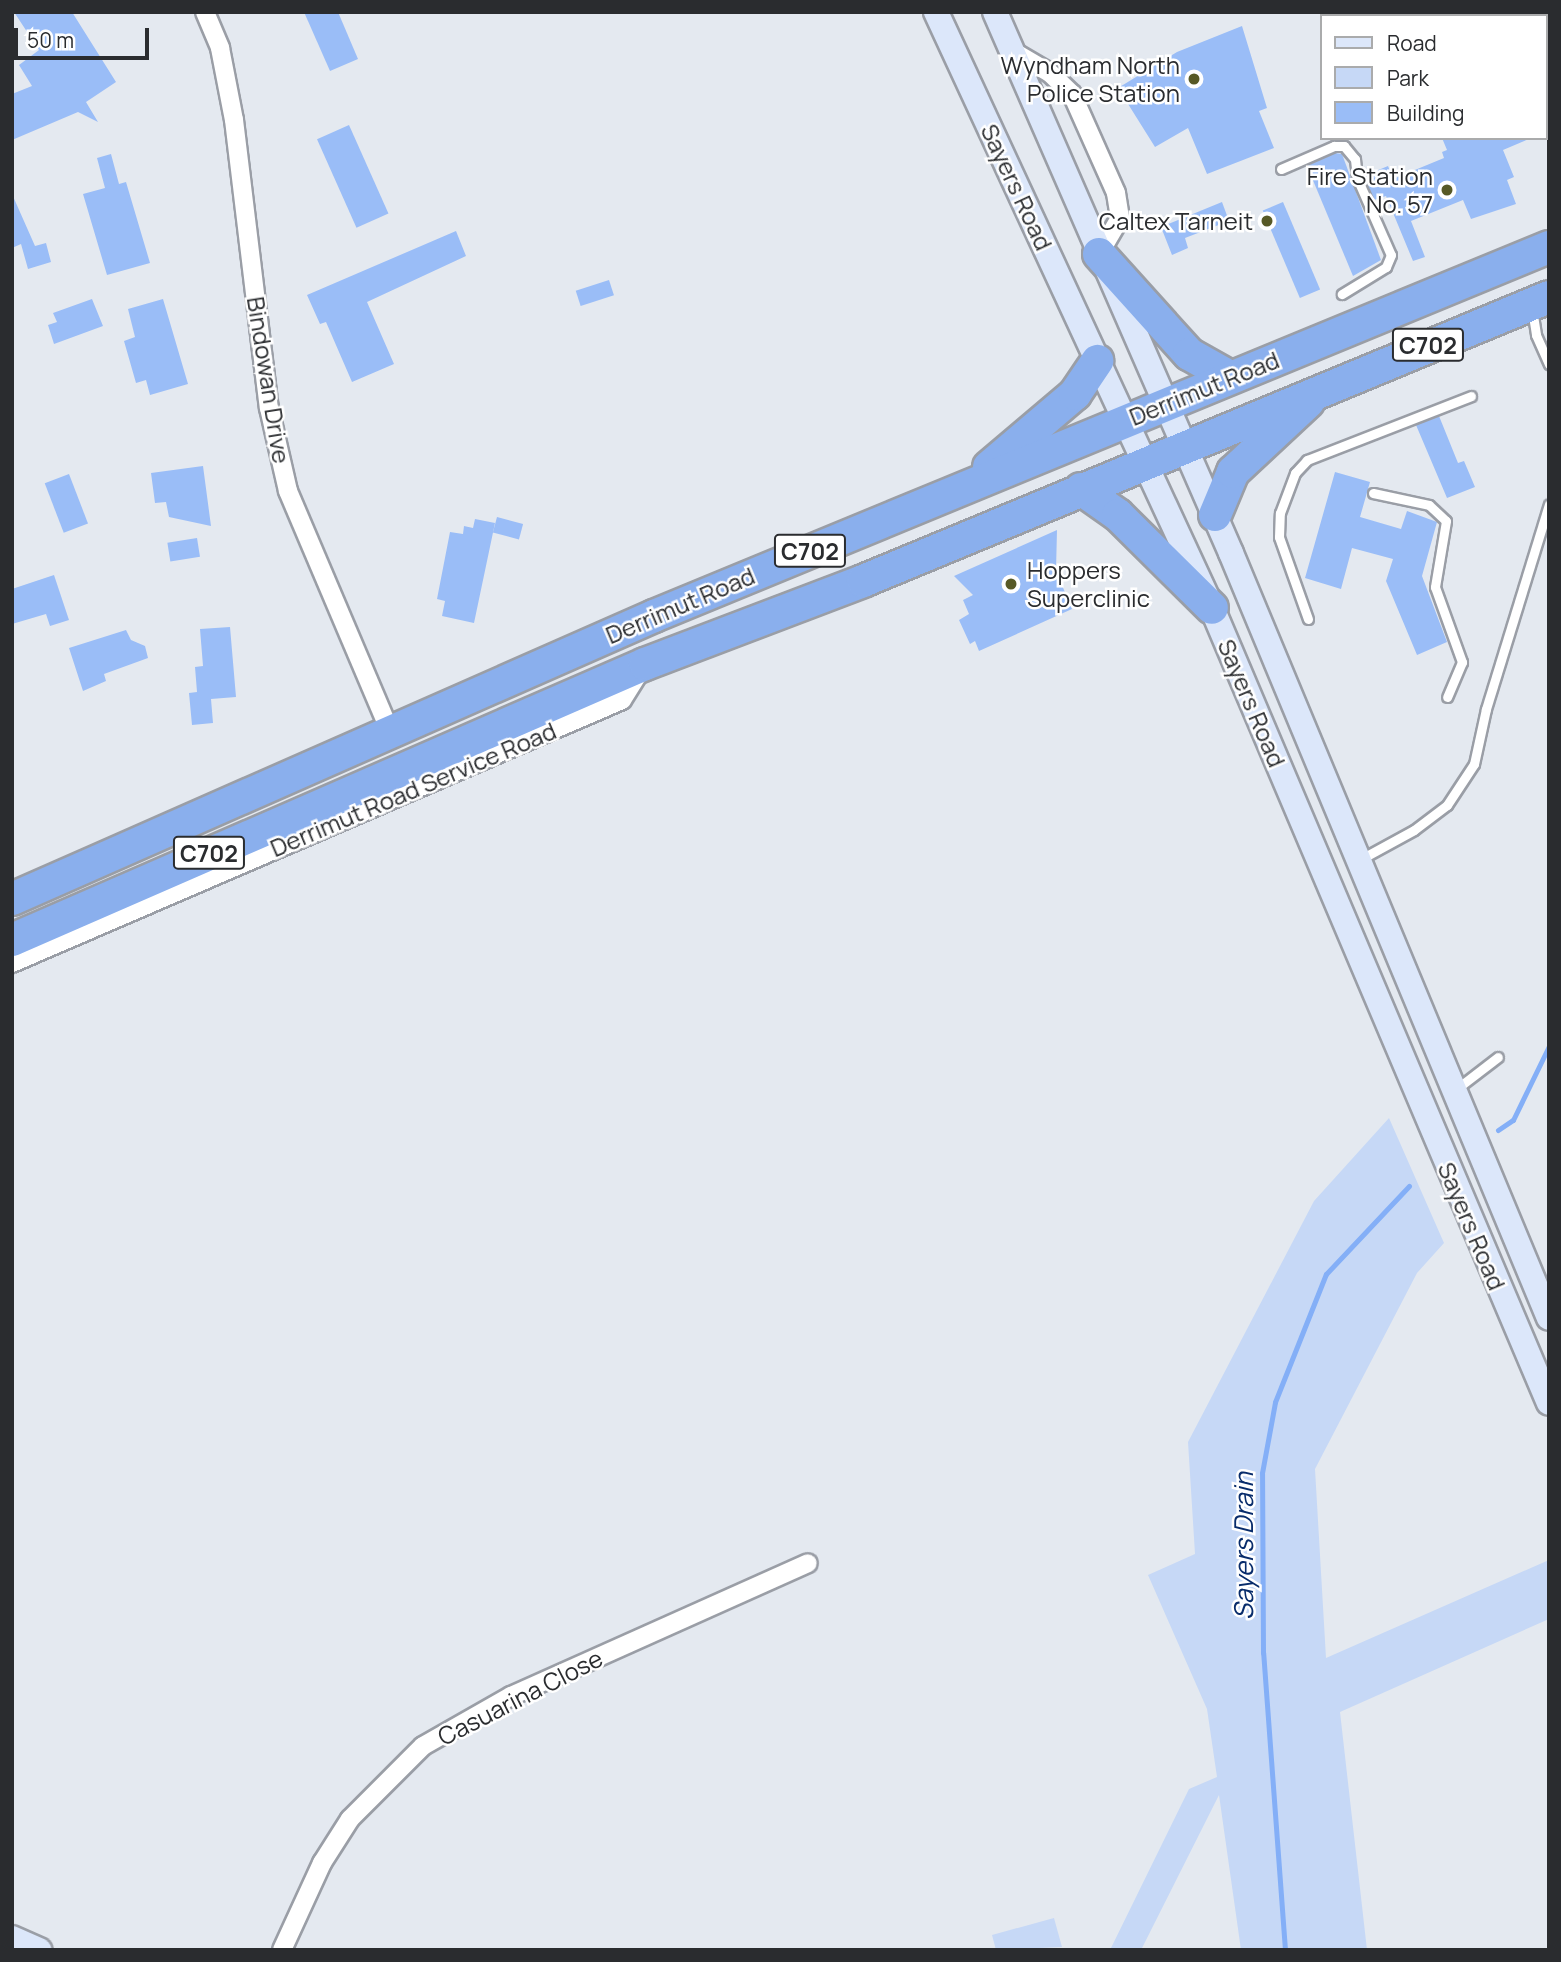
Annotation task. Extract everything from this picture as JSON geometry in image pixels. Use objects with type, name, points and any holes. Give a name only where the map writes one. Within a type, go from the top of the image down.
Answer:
[{"type":"highway","name":"Derrimut Road","points":[[12,899],[390,731],[967,486],[1549,247]]},
{"type":"highway","points":[[1099,254],[1189,354],[1230,377]]},
{"type":"highway","name":"Derrimut Road","points":[[12,940],[205,866],[406,766],[645,664],[863,581],[1324,387],[1540,300]]},
{"type":"highway","points":[[967,486],[1075,394],[1097,361]]},
{"type":"highway","points":[[1215,515],[1233,472],[1324,387]]},
{"type":"highway","points":[[1081,489],[1118,515],[1212,608]]},
{"type":"highway","points":[[390,731],[406,766]]},
{"type":"highway","points":[[159,834],[199,838],[205,866]]},
{"type":"main road","name":"Sayers Road","points":[[936,12],[1212,608],[1325,877],[1545,1373],[1549,1403]]},
{"type":"main road","name":"Sayers Road","points":[[995,12],[1215,515],[1549,1318]]},
{"type":"main road","points":[[1325,877],[1360,859]]},
{"type":"main road","points":[[12,1938],[39,1950]]},
{"type":"street","name":"Bindowan Drive","points":[[205,12],[220,48],[234,120],[269,408],[288,491],[390,731]]},
{"type":"street","points":[[1014,52],[1050,73],[1072,94],[1116,193],[1120,218],[1099,254]]},
{"type":"street","name":"Derrimut Road Service Road","points":[[12,963],[205,866],[622,700],[645,664]]},
{"type":"street","name":"Casuarina Close","points":[[282,1950],[322,1863],[350,1819],[423,1746],[511,1696],[808,1563]]},
{"type":"lane","points":[[1281,169],[1334,146],[1344,146],[1355,159],[1357,178],[1391,255],[1386,267],[1342,293]]},
{"type":"lane","points":[[1540,300],[1536,335],[1549,364]]},
{"type":"lane","points":[[1308,620],[1279,537],[1280,513],[1295,472],[1307,460],[1471,396]]},
{"type":"lane","points":[[1373,493],[1429,505],[1446,522],[1435,587],[1462,662],[1447,697]]},
{"type":"lane","points":[[1360,859],[1414,830],[1447,805],[1474,764],[1486,709],[1549,504]]},
{"type":"lane","points":[[1453,1091],[1499,1057]]},
{"type":"green space","points":[[1389,1118],[1444,1243],[1417,1273],[1315,1469],[1326,1658],[1549,1560],[1549,1619],[1340,1712],[1367,1950],[1241,1950],[1219,1795],[1141,1950],[1110,1950],[1189,1789],[1217,1777],[1207,1709],[1148,1575],[1195,1554],[1188,1442],[1314,1201]]},
{"type":"green space","points":[[1054,1918],[1062,1947],[996,1950],[992,1935]]},
{"type":"building","points":[[14,12],[72,12],[116,82],[86,102],[98,122],[78,112],[12,140],[12,94],[32,86],[19,65],[39,50]]},
{"type":"building","points":[[304,12],[338,12],[358,59],[330,71]]},
{"type":"building","name":"Wyndham North Police Station","points":[[1242,26],[1267,108],[1259,111],[1274,148],[1207,174],[1188,128],[1155,147],[1118,88],[1177,52]]},
{"type":"building","points":[[349,125],[388,214],[356,228],[317,139]]},
{"type":"building","name":"Fire Station No. 57","points":[[1443,140],[1527,140],[1503,150],[1514,177],[1507,180],[1516,204],[1471,219],[1463,200],[1411,221],[1425,257],[1413,261],[1386,196],[1374,200],[1364,176],[1388,166],[1393,179],[1444,158],[1442,152],[1447,150]]},
{"type":"building","points":[[1335,153],[1342,154],[1381,260],[1353,276],[1307,166]]},
{"type":"building","points":[[111,154],[119,184],[126,182],[150,263],[107,275],[83,194],[105,188],[97,158]]},
{"type":"building","points":[[12,194],[35,246],[46,243],[51,262],[28,269],[21,244],[12,248]]},
{"type":"building","points":[[1222,202],[1229,221],[1185,238],[1188,248],[1172,255],[1161,227]]},
{"type":"building","points":[[1283,202],[1320,289],[1300,298],[1263,211]]},
{"type":"building","points":[[456,231],[466,256],[367,302],[394,364],[352,382],[326,322],[320,324],[307,295]]},
{"type":"building","points":[[609,280],[614,295],[581,306],[576,291]]},
{"type":"building","points":[[92,299],[103,326],[54,344],[48,325],[57,322],[53,313]]},
{"type":"building","points":[[163,299],[188,384],[150,395],[146,380],[136,383],[124,341],[135,337],[128,309]]},
{"type":"building","points":[[1439,416],[1458,463],[1464,461],[1475,487],[1447,498],[1416,425]]},
{"type":"building","points":[[203,466],[211,526],[169,517],[166,502],[155,503],[151,473]]},
{"type":"building","points":[[1335,472],[1370,482],[1360,517],[1401,529],[1407,511],[1437,522],[1422,576],[1447,642],[1417,655],[1386,581],[1393,559],[1352,548],[1341,589],[1305,578]]},
{"type":"building","points":[[69,474],[88,523],[64,533],[45,483]]},
{"type":"building","points":[[497,517],[523,524],[519,539],[493,532]]},
{"type":"building","points":[[475,519],[495,523],[474,623],[442,616],[445,601],[437,599],[450,532],[463,534],[464,526],[473,528]]},
{"type":"building","name":"Hoppers Superclinic","points":[[1057,530],[1056,571],[1072,609],[979,651],[975,641],[970,644],[959,620],[969,614],[963,600],[973,595],[954,576]]},
{"type":"building","points":[[197,538],[200,557],[170,561],[167,543]]},
{"type":"building","points":[[54,575],[69,620],[50,626],[46,614],[12,624],[12,589]]},
{"type":"building","points":[[230,627],[236,697],[211,699],[213,723],[192,725],[189,693],[197,692],[195,667],[203,666],[200,629]]},
{"type":"building","points":[[126,630],[131,640],[145,646],[148,658],[104,674],[106,681],[83,691],[69,648]]},
{"type":"waterway","name":"Sayers Drain","points":[[1498,1130],[1513,1120],[1549,1046]]},
{"type":"waterway","name":"Sayers Drain","points":[[1285,1950],[1263,1653],[1262,1473],[1275,1402],[1326,1274],[1409,1186]]},
{"type":"place","name":"Wyndham North Police Station","points":[[1194,79]]},
{"type":"place","name":"Fire Station No. 57","points":[[1447,190]]},
{"type":"place","name":"Caltex Tarneit","points":[[1267,221]]},
{"type":"place","name":"Hoppers Superclinic","points":[[1011,584]]}]
